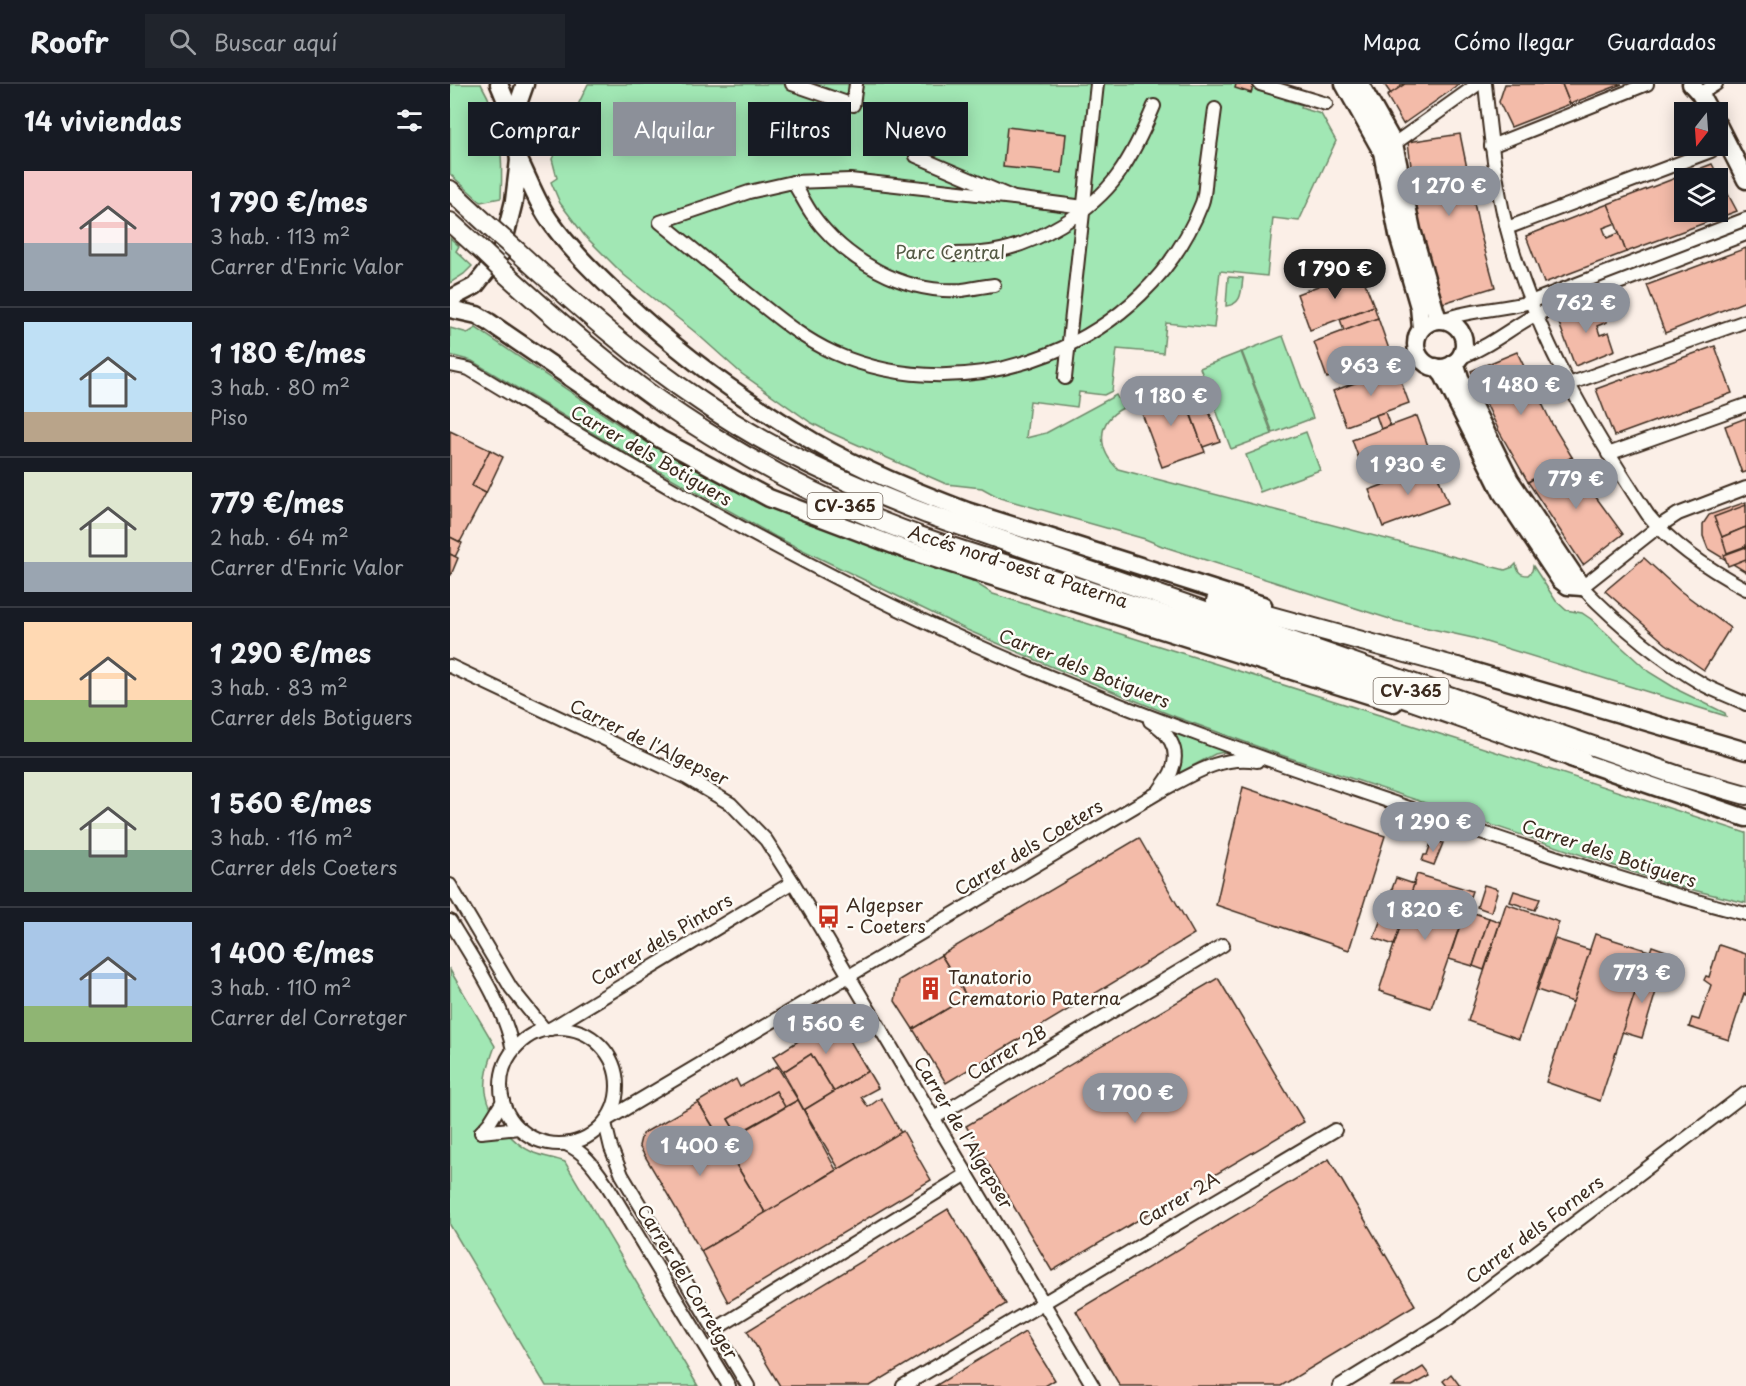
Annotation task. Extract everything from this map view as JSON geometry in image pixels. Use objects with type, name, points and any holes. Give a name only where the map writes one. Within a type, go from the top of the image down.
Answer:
[{"type":"main road","name":"Accés nord-oest a Paterna","points":[[450,190],[603,327],[648,363],[744,429],[836,477],[927,514],[1585,753]]},
{"type":"main road","name":"Accés nord-oest a Paterna","points":[[450,222],[558,321],[641,388],[723,443],[818,494],[869,517],[923,538],[1585,753],[1746,795]]},
{"type":"main road","points":[[981,532],[1243,609],[1468,670]]},
{"type":"street","points":[[499,84],[506,102]]},
{"type":"street","points":[[519,102],[525,84]]},
{"type":"street","points":[[792,84],[854,105],[855,84]]},
{"type":"street","points":[[1065,378],[1097,84]]},
{"type":"street","points":[[1260,84],[1326,104]]},
{"type":"street","points":[[1344,84],[1388,148],[1398,235],[1419,307],[1422,328]]},
{"type":"street","points":[[1360,84],[1388,148],[1440,320]]},
{"type":"street","points":[[1388,148],[1478,84]]},
{"type":"street","points":[[1485,84],[1491,146],[1507,228],[1535,315],[1569,384],[1608,454],[1658,527],[1710,570],[1746,589]]},
{"type":"street","points":[[1491,146],[1647,84]]},
{"type":"street","points":[[1704,102],[1696,89],[1716,84]]},
{"type":"street","points":[[954,254],[991,252],[1027,243],[1058,227],[1098,198],[1117,176],[1138,142],[1154,106]]},
{"type":"street","points":[[1084,207],[850,180],[793,182],[749,192],[660,222],[800,336],[835,354],[873,366],[912,374],[952,375],[991,371],[1037,360],[1080,340],[1119,314],[1154,282],[1182,244],[1203,202],[1215,109]]},
{"type":"street","points":[[1728,145],[1746,180]]},
{"type":"street","points":[[450,299],[475,286],[501,253],[514,201],[518,156]]},
{"type":"street","points":[[915,156],[1014,198]]},
{"type":"street","points":[[1507,228],[1700,156]]},
{"type":"street","points":[[519,160],[548,218],[560,235],[598,276],[644,319],[706,370],[762,409],[815,442],[911,489],[967,511],[1468,670],[1746,751]]},
{"type":"street","points":[[793,182],[812,214],[823,227],[840,244],[875,269],[904,282],[923,287],[962,290],[994,285]]},
{"type":"street","points":[[1746,219],[1530,302],[1509,308],[1457,314],[1432,321],[1422,328],[1416,341],[1423,361],[1436,367],[1443,375],[1502,493],[1560,580],[1568,586],[1582,587],[1678,514],[1746,488]]},
{"type":"street","points":[[1436,367],[1449,366],[1535,315],[1746,234]]},
{"type":"street","points":[[450,309],[477,315],[489,322],[660,439],[769,498],[904,549],[1220,650],[1585,753],[1746,818]]},
{"type":"street","points":[[1440,320],[1449,322],[1460,331],[1464,344],[1457,360],[1462,384],[1510,480],[1582,587],[1649,647],[1704,685],[1746,704]]},
{"type":"street","points":[[1569,384],[1746,321]]},
{"type":"street","name":"Carrer dels Botiguers","points":[[450,365],[469,369],[631,467],[760,539],[968,642],[1128,708],[1286,767],[1652,889],[1746,914]]},
{"type":"street","points":[[1608,454],[1746,405]]},
{"type":"street","name":"Carrer de l'Algepser","points":[[450,666],[687,778],[731,804],[766,840],[1092,1386]]},
{"type":"street","points":[[1128,708],[1160,727],[1171,738],[1174,748],[1173,768],[1159,792]]},
{"type":"street","name":"Carrer dels Coeters","points":[[606,1121],[1159,792],[1211,765],[1228,760],[1245,759],[1286,767]]},
{"type":"street","name":"Carrer dels Pintors","points":[[548,1029],[793,882]]},
{"type":"street","points":[[450,885],[511,988],[548,1029]]},
{"type":"street","points":[[450,921],[495,997],[509,1027],[513,1050]]},
{"type":"street","name":"Carrer 2B","points":[[934,1118],[1223,945]]},
{"type":"street","points":[[548,1029],[569,1029],[587,1035],[603,1047],[613,1063],[618,1082],[616,1101],[606,1121],[587,1137],[566,1144],[549,1144],[533,1138],[519,1128],[509,1116],[503,1101],[501,1083],[505,1066],[513,1050],[528,1038],[548,1029]]},
{"type":"street","name":"Carrer dels Forners","points":[[1339,1386],[1448,1319],[1746,1093]]},
{"type":"street","points":[[503,1101],[481,1132],[519,1128]]},
{"type":"street","name":"Carrer del Corretger","points":[[606,1121],[611,1148],[622,1175],[748,1386]]},
{"type":"street","name":"Carrer 2A","points":[[903,1386],[1335,1130]]},
{"type":"street","name":"Carrer del Corretger","points":[[566,1144],[577,1149],[589,1160],[608,1185],[729,1386]]},
{"type":"street","points":[[714,1329],[967,1174]]},
{"type":"green space","points":[[450,84],[481,84],[490,102],[468,102],[468,156],[501,156],[501,198],[481,202],[450,174]]},
{"type":"green space","name":"Parc Central","points":[[588,84],[1242,84],[1286,97],[1285,100],[1302,105],[1301,108],[1321,114],[1336,141],[1299,221],[1273,218],[1267,276],[1220,271],[1214,328],[1166,323],[1163,353],[1117,349],[1112,391],[1104,395],[1079,392],[1077,407],[1030,401],[1026,438],[1046,433],[1116,395],[1123,408],[1114,414],[1104,428],[1103,445],[1118,469],[1505,570],[1516,564],[1521,574],[1528,575],[1533,566],[1556,601],[1566,610],[1582,613],[1649,672],[1680,691],[1725,713],[1726,716],[1473,638],[1396,621],[1145,539],[1000,498],[982,488],[946,484],[810,422],[742,374],[695,332],[624,275],[584,235],[560,203],[551,182],[557,178],[552,159],[553,156],[601,156],[601,102],[579,102]]},
{"type":"green space","points":[[450,238],[459,246],[456,251],[472,266],[450,283]]},
{"type":"green space","points":[[1228,277],[1243,278],[1238,300],[1226,306]]},
{"type":"green space","points":[[450,328],[468,333],[476,328],[633,434],[765,506],[808,523],[966,577],[993,594],[1459,740],[1746,833],[1746,903],[1669,884],[1278,754],[1176,717],[967,630],[776,537],[623,451],[472,361],[450,355]]},
{"type":"green space","points":[[1283,336],[1313,418],[1273,433],[1242,352]]},
{"type":"green space","points":[[1241,352],[1272,434],[1231,449],[1200,368]]},
{"type":"green space","points":[[1306,432],[1320,470],[1260,492],[1246,455]]},
{"type":"green space","points":[[1175,733],[1229,751],[1215,754],[1179,773],[1181,752]]},
{"type":"green space","points":[[450,970],[495,1046],[488,1068],[486,1092],[497,1119],[517,1143],[538,1154],[565,1162],[698,1386],[546,1386],[450,1225]]},
{"type":"building","points":[[1236,84],[1254,84],[1251,93],[1235,88]]},
{"type":"building","points":[[1384,84],[1405,84],[1391,94]]},
{"type":"building","points":[[1405,84],[1460,84],[1403,124],[1387,96]]},
{"type":"building","points":[[1505,84],[1562,84],[1570,104],[1511,127],[1499,102]]},
{"type":"building","points":[[1562,84],[1622,84],[1570,104]]},
{"type":"building","points":[[1007,127],[1066,134],[1062,173],[1003,167]]},
{"type":"building","points":[[1460,134],[1480,232],[1495,287],[1443,303],[1418,222],[1408,142]]},
{"type":"building","points":[[1712,164],[1714,168],[1702,168]]},
{"type":"building","points":[[1674,179],[1674,222],[1707,222],[1626,252],[1608,204]]},
{"type":"building","points":[[1728,194],[1737,211],[1728,214]]},
{"type":"building","points":[[1608,204],[1616,223],[1603,228],[1607,238],[1619,233],[1626,252],[1544,283],[1526,236]]},
{"type":"building","points":[[1746,248],[1746,301],[1665,333],[1647,285]]},
{"type":"building","points":[[1360,270],[1374,306],[1310,330],[1297,294]]},
{"type":"building","points":[[1597,303],[1607,322],[1597,326],[1600,335],[1609,332],[1615,350],[1575,366],[1557,318]]},
{"type":"building","points":[[1374,306],[1378,318],[1344,331],[1340,319]]},
{"type":"building","points":[[1378,318],[1391,355],[1327,378],[1314,342]]},
{"type":"building","points":[[1715,346],[1732,393],[1614,436],[1596,389]]},
{"type":"building","points":[[1517,352],[1552,424],[1572,457],[1528,482],[1499,431],[1471,371]]},
{"type":"building","points":[[1368,363],[1372,377],[1363,380],[1358,367]]},
{"type":"building","points":[[1396,368],[1409,403],[1346,426],[1333,391]]},
{"type":"building","points":[[1180,387],[1205,452],[1162,467],[1138,403]]},
{"type":"building","points":[[1200,387],[1220,441],[1203,447],[1183,393]]},
{"type":"building","points":[[1385,412],[1390,426],[1381,429],[1376,415]]},
{"type":"building","points":[[1417,416],[1431,454],[1366,478],[1352,440]]},
{"type":"building","points":[[1746,418],[1746,472],[1742,473],[1725,426]]},
{"type":"building","points":[[450,431],[490,450],[472,486],[486,493],[460,542],[450,537]]},
{"type":"building","points":[[490,450],[503,457],[486,493],[472,486]]},
{"type":"building","points":[[1431,454],[1434,466],[1400,478],[1395,467]]},
{"type":"building","points":[[1572,457],[1587,485],[1623,534],[1583,565],[1528,482]]},
{"type":"building","points":[[1434,466],[1448,503],[1383,527],[1369,490]]},
{"type":"building","points":[[1746,502],[1746,572],[1708,549],[1703,536],[1703,524],[1709,515]]},
{"type":"building","points":[[1746,505],[1746,527],[1722,537],[1714,517]]},
{"type":"building","points":[[1746,527],[1746,546],[1727,553],[1722,537]]},
{"type":"building","points":[[450,537],[462,543],[455,557],[450,554]]},
{"type":"building","points":[[1746,547],[1746,559],[1728,566],[1724,555]]},
{"type":"building","points":[[450,554],[458,558],[451,575],[450,574]]},
{"type":"building","points":[[1644,558],[1679,590],[1730,628],[1704,670],[1666,644],[1605,591]]},
{"type":"building","points":[[1243,787],[1385,836],[1349,950],[1216,905]]},
{"type":"building","points":[[1139,838],[1194,934],[946,1083],[913,1029],[967,997],[941,955]]},
{"type":"building","points":[[1432,840],[1443,843],[1434,865],[1422,861],[1424,855],[1427,855]]},
{"type":"building","points":[[1417,874],[1472,891],[1431,1008],[1379,991]]},
{"type":"building","points":[[1396,878],[1414,884],[1394,945],[1374,938]]},
{"type":"building","points":[[1484,885],[1498,889],[1491,912],[1477,907]]},
{"type":"building","points":[[1514,891],[1540,899],[1535,910],[1510,902]]},
{"type":"building","points":[[1506,904],[1559,922],[1519,1039],[1468,1021]]},
{"type":"building","points":[[1465,910],[1489,918],[1473,966],[1449,959]]},
{"type":"building","points":[[1489,918],[1500,922],[1484,970],[1473,966]]},
{"type":"building","points":[[1595,934],[1649,951],[1600,1101],[1546,1082]]},
{"type":"building","points":[[1555,939],[1590,950],[1573,1002],[1537,990]]},
{"type":"building","points":[[1719,945],[1746,954],[1746,995],[1744,994],[1729,1040],[1689,1027],[1692,1018],[1699,1020],[1711,985],[1704,980],[1706,976],[1709,977]]},
{"type":"building","points":[[1652,946],[1666,951],[1659,972],[1645,967]]},
{"type":"building","name":"Tanatorio Crematorio Paterna","points":[[941,955],[967,997],[913,1029],[895,1001],[899,980]]},
{"type":"building","points":[[1643,969],[1661,975],[1642,1038],[1622,1032]]},
{"type":"building","points":[[1218,978],[1304,1122],[1052,1271],[966,1126]]},
{"type":"building","points":[[828,1022],[842,1027],[868,1071],[834,1092],[811,1054],[783,1072],[773,1057]]},
{"type":"building","points":[[811,1054],[834,1092],[804,1110],[783,1072]]},
{"type":"building","points":[[777,1066],[798,1100],[785,1107],[776,1091],[728,1119],[737,1134],[723,1143],[698,1102],[736,1079],[740,1087]]},
{"type":"building","points":[[868,1071],[878,1088],[861,1097],[868,1107],[881,1098],[901,1133],[839,1169],[804,1110]]},
{"type":"building","points":[[776,1091],[785,1107],[737,1134],[728,1119]]},
{"type":"building","points":[[798,1100],[836,1170],[766,1214],[723,1143]]},
{"type":"building","points":[[698,1102],[766,1214],[701,1251],[639,1146],[642,1134]]},
{"type":"building","points":[[903,1131],[931,1180],[728,1302],[701,1251]]},
{"type":"building","points":[[1329,1159],[1415,1305],[1281,1386],[1120,1386],[1076,1311]]},
{"type":"building","points":[[948,1209],[1006,1304],[870,1386],[780,1386],[747,1331]]},
{"type":"building","points":[[1025,1332],[1055,1380],[1045,1386],[935,1386]]},
{"type":"building","points":[[1423,1367],[1430,1376],[1412,1386],[1392,1386]]},
{"type":"building","points":[[1451,1374],[1460,1386],[1447,1386],[1443,1381]]},
{"type":"place","name":"Algepser - Coeters","points":[[828,916]]},
{"type":"place","name":"Tanatorio Crematorio Paterna","points":[[930,988]]}]
